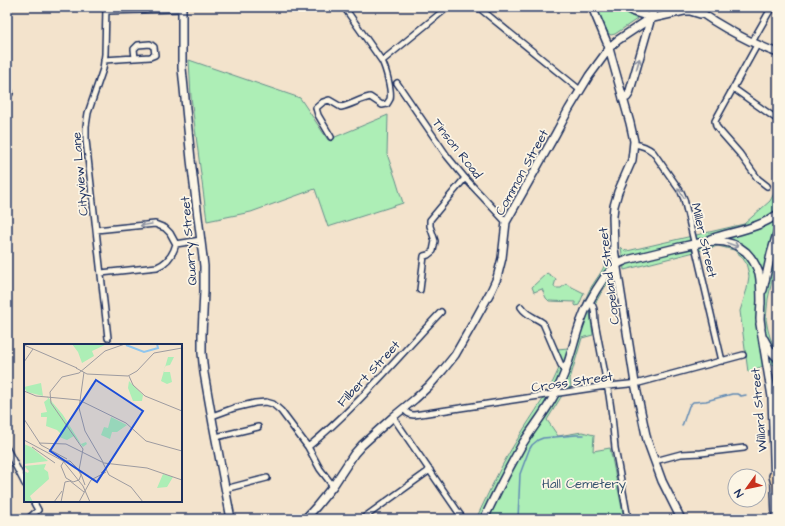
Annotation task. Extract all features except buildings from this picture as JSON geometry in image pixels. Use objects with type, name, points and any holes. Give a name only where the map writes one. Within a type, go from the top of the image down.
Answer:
[{"type":"highway","points":[[774,476],[778,490]]},
{"type":"main road","name":"Copeland Street","points":[[592,7],[609,48],[634,144],[633,155],[614,206],[614,245],[635,383],[647,440],[662,481],[681,519]]},
{"type":"main road","points":[[624,7],[651,18],[658,18],[677,12],[687,11],[706,16]]},
{"type":"main road","points":[[623,99],[629,94],[654,7]]},
{"type":"main road","points":[[695,7],[706,16],[755,44],[778,53]]},
{"type":"main road","name":"Quarry Street","points":[[182,8],[182,68],[204,266],[202,353],[204,373],[231,519]]},
{"type":"main road","name":"Common Street","points":[[305,519],[333,486],[354,454],[362,445],[429,386],[455,355],[497,278],[502,258],[506,222],[580,90],[609,48],[651,18]]},
{"type":"main road","points":[[695,244],[755,227],[778,214]]},
{"type":"main road","points":[[760,304],[778,230]]},
{"type":"main road","points":[[484,519],[507,472],[555,394],[567,370],[581,320],[589,302],[602,282],[616,265],[628,260],[712,241],[726,242],[736,245],[746,252],[758,271],[760,280],[760,324],[766,343],[778,359]]},
{"type":"main road","name":"Willard Street","points":[[760,324],[771,392],[776,519]]},
{"type":"street","points":[[331,137],[318,115],[316,108],[322,102],[329,100],[341,107],[370,97],[382,105],[386,104],[390,100],[386,69],[344,7]]},
{"type":"street","points":[[382,61],[448,7]]},
{"type":"street","points":[[478,7],[580,90]]},
{"type":"street","points":[[767,186],[756,176],[743,158],[718,130],[715,124],[716,117],[733,88],[772,7]]},
{"type":"street","points":[[106,9],[182,8]]},
{"type":"street","name":"Cityview Lane","points":[[106,9],[105,54],[101,75],[88,114],[86,140],[108,338]]},
{"type":"street","points":[[104,60],[135,58]]},
{"type":"street","points":[[7,83],[10,92]]},
{"type":"street","name":"Tinson Road","points":[[397,83],[447,156],[465,178],[506,222]]},
{"type":"street","points":[[733,88],[778,120]]},
{"type":"street","name":"Miller Street","points":[[634,144],[642,145],[652,152],[682,194],[722,361]]},
{"type":"street","points":[[420,290],[424,256],[434,251],[435,241],[430,226],[430,220],[465,178]]},
{"type":"street","points":[[96,230],[155,224],[170,232],[176,244],[171,255],[163,264],[157,267],[101,273]]},
{"type":"street","points":[[176,244],[201,240]]},
{"type":"street","points":[[589,302],[593,306],[612,416],[615,448],[628,519]]},
{"type":"street","points":[[521,307],[525,313],[543,323],[561,365],[567,370]]},
{"type":"street","name":"Filbert Street","points":[[308,446],[342,417],[441,312]]},
{"type":"street","name":"Cross Street","points":[[404,409],[408,414],[414,415],[635,383],[743,355]]},
{"type":"street","points":[[212,416],[234,408],[255,403],[266,402],[273,404],[281,411],[308,446],[320,469],[333,486]]},
{"type":"street","points":[[393,417],[462,518]]},
{"type":"street","points":[[216,437],[258,427]]},
{"type":"street","points":[[655,461],[681,454],[744,448]]},
{"type":"street","points":[[7,449],[24,482]]},
{"type":"street","points":[[362,519],[430,470]]},
{"type":"street","points":[[225,489],[267,478]]},
{"type":"street","points":[[28,519],[38,510],[34,502]]},
{"type":"green space","points":[[596,7],[615,7],[637,19],[615,34],[611,35],[608,33]]},
{"type":"green space","points":[[189,60],[300,98],[328,140],[388,115],[387,154],[403,203],[328,227],[315,189],[251,212],[207,221],[191,97]]},
{"type":"green space","points":[[778,186],[778,253],[768,299],[766,319],[770,337],[778,350],[778,367],[771,363],[748,372],[740,311],[747,289],[749,276],[746,263],[741,256],[734,250],[718,246],[624,270],[621,247],[627,251],[744,224],[770,201]]},
{"type":"green space","name":"Hall Cemetery","points":[[606,261],[610,280],[590,313],[593,335],[582,338],[570,379],[571,388],[566,389],[547,420],[558,436],[582,432],[594,435],[593,451],[610,448],[624,519],[476,519],[506,459],[553,381],[562,360],[557,349],[568,348],[586,298]]},
{"type":"green space","points":[[547,273],[556,279],[554,286],[555,288],[561,288],[566,284],[584,293],[579,305],[576,306],[575,302],[549,301],[542,289],[534,292],[532,287]]},
{"type":"waterway","points":[[682,426],[689,406],[693,402],[706,401],[732,394],[741,396],[746,395]]},
{"type":"waterway","points":[[518,519],[520,474],[532,445],[543,438],[584,435]]}]
